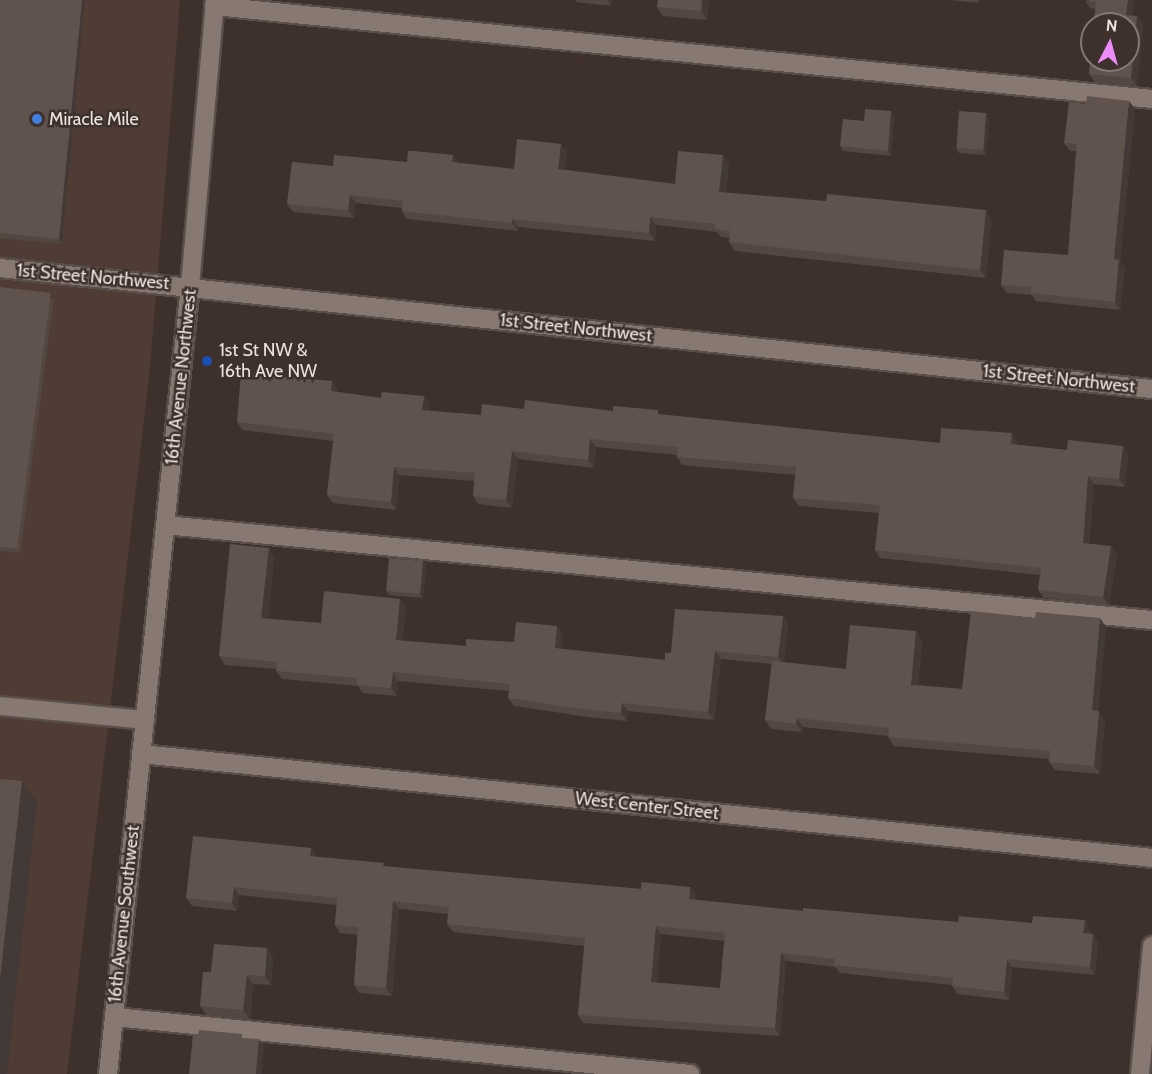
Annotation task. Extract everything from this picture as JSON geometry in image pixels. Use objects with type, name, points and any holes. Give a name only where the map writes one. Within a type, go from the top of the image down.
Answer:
[{"type":"street","points":[[215,3],[1152,99]]},
{"type":"street","name":"16th Avenue Northwest","points":[[141,754],[190,286],[215,3]]},
{"type":"street","name":"1st Street Northwest","points":[[0,268],[190,286],[1152,389]]},
{"type":"street","points":[[165,525],[1152,620]]},
{"type":"street","points":[[0,706],[145,720]]},
{"type":"street","name":"West Center Street","points":[[141,754],[1152,858]]},
{"type":"street","name":"16th Avenue Southwest","points":[[108,1074],[141,754]]},
{"type":"street","points":[[1140,1074],[1152,946]]},
{"type":"street","points":[[114,1017],[690,1074]]},
{"type":"shaded area","name":"Miracle Mile","points":[[0,0],[180,0],[150,368],[67,1074],[0,1074]]},
{"type":"building","name":"Miracle Mile","points":[[0,0],[82,0],[59,239],[0,233]]},
{"type":"building","points":[[658,0],[702,0],[701,11],[657,7]]},
{"type":"building","points":[[1085,0],[1128,0],[1126,12],[1095,12],[1096,2]]},
{"type":"building","points":[[1089,72],[1132,72],[1131,78],[1089,74]]},
{"type":"building","points":[[1087,96],[1129,101],[1114,259],[1119,260],[1115,302],[1031,293],[1031,287],[1001,285],[1004,250],[1068,255],[1077,144],[1064,143],[1069,102],[1086,104]]},
{"type":"building","points":[[865,109],[891,111],[888,151],[840,146],[843,119],[864,121]]},
{"type":"building","points":[[959,111],[986,113],[983,150],[956,148]]},
{"type":"building","points":[[517,139],[561,144],[558,169],[675,184],[678,151],[723,155],[719,192],[826,201],[827,194],[986,210],[980,270],[729,242],[730,231],[715,229],[715,224],[650,217],[649,233],[512,219],[512,223],[402,211],[403,201],[350,195],[348,210],[287,204],[292,162],[333,166],[334,155],[407,162],[408,151],[414,151],[453,155],[452,162],[514,169]]},
{"type":"building","points":[[0,287],[51,293],[17,549],[0,547]]},
{"type":"building","points":[[241,373],[332,381],[331,391],[381,398],[382,392],[424,396],[422,410],[481,415],[482,404],[524,409],[525,400],[613,411],[613,406],[658,410],[658,414],[940,443],[941,428],[1012,433],[1011,444],[1067,450],[1068,440],[1123,446],[1119,479],[1088,476],[1083,543],[1111,546],[1103,597],[1038,590],[1041,568],[875,550],[880,505],[793,498],[796,467],[677,457],[678,447],[590,439],[588,460],[512,451],[506,500],[473,496],[475,473],[394,467],[391,502],[327,495],[334,434],[237,422]]},
{"type":"building","points":[[230,544],[269,548],[261,618],[321,623],[324,591],[400,599],[396,640],[466,646],[466,639],[514,642],[516,622],[557,626],[555,648],[665,660],[665,653],[671,653],[675,609],[783,616],[778,657],[715,651],[708,712],[622,703],[621,713],[582,709],[508,698],[510,684],[393,672],[391,688],[357,685],[357,678],[276,671],[277,662],[219,656]]},
{"type":"building","points":[[389,558],[423,561],[420,594],[386,591]]},
{"type":"building","points":[[971,611],[1035,618],[1036,612],[1100,618],[1092,710],[1099,711],[1094,766],[1049,762],[1050,751],[888,737],[889,728],[797,718],[796,724],[765,720],[772,661],[846,669],[850,625],[916,631],[911,685],[962,689]]},
{"type":"building","points":[[0,779],[22,781],[0,979]]},
{"type":"building","points":[[193,836],[311,848],[310,856],[384,863],[383,866],[641,889],[641,882],[690,887],[689,899],[803,911],[803,908],[958,922],[959,916],[1032,923],[1033,916],[1085,920],[1083,933],[1093,934],[1090,967],[1007,959],[1004,992],[952,986],[953,978],[834,965],[835,959],[781,953],[775,1028],[578,1015],[585,938],[447,924],[449,907],[393,901],[386,988],[354,985],[358,927],[335,925],[337,898],[234,887],[232,903],[186,898]],"holes":[[[656,926],[725,933],[720,988],[651,982]]]},
{"type":"building","points":[[214,944],[267,948],[265,976],[247,975],[243,1010],[200,1006],[203,972],[211,972]]},
{"type":"building","points":[[199,1030],[242,1034],[242,1038],[259,1039],[256,1074],[189,1074],[193,1034],[198,1034]]},
{"type":"place","name":"Miracle Mile","points":[[37,119]]},
{"type":"place","name":"1st St NW & 16th Ave NW","points":[[207,361]]}]
